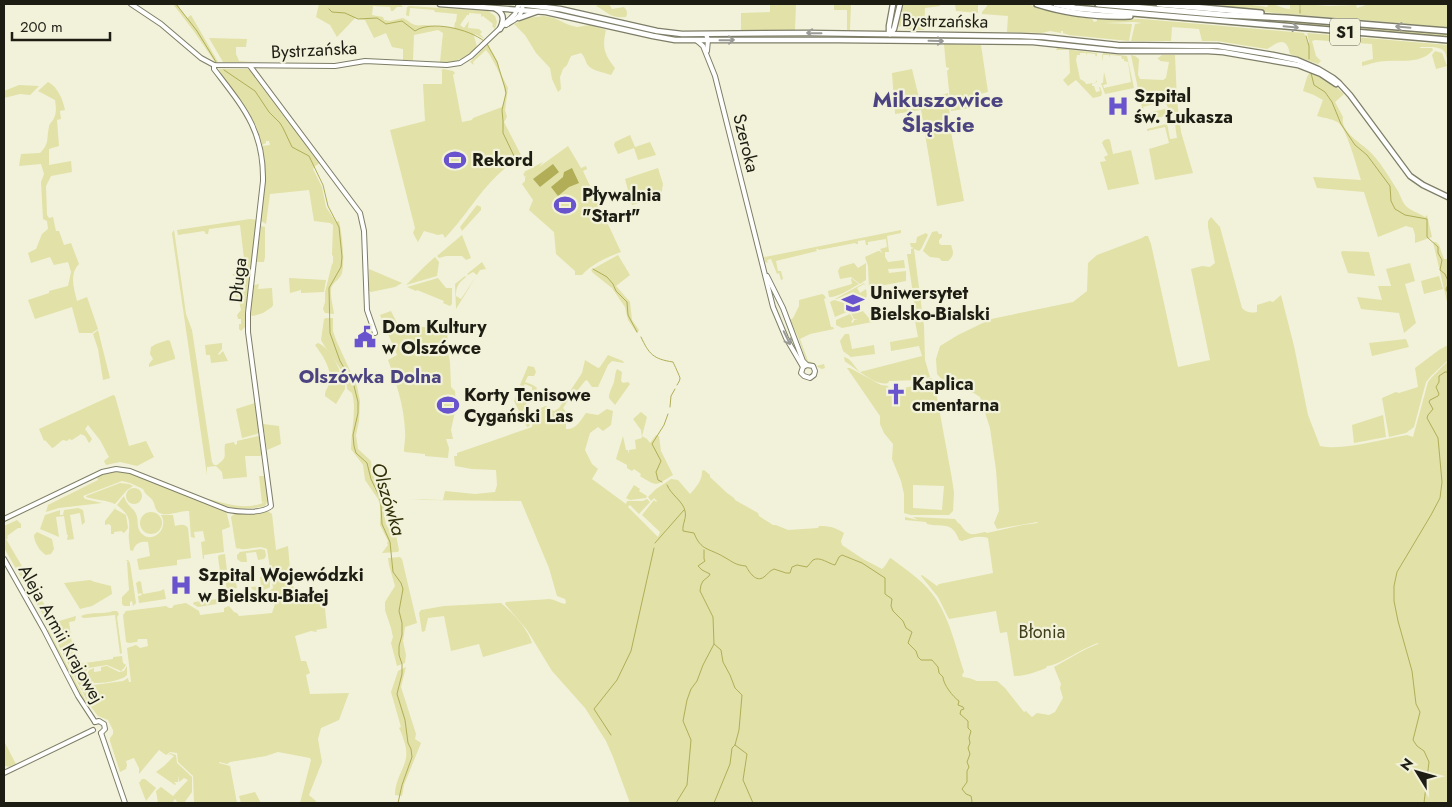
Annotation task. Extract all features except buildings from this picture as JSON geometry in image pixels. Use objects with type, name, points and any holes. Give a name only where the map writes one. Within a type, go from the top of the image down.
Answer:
[{"type":"highway","points":[[1038,4],[1068,12],[1095,16],[1156,15]]},
{"type":"highway","name":"S1","points":[[1056,4],[1156,15],[1448,40]]},
{"type":"highway","name":"S1","points":[[1098,4],[1448,31]]},
{"type":"highway","points":[[1159,4],[1277,15],[1286,18]]},
{"type":"main road","points":[[440,4],[520,10]]},
{"type":"main road","name":"Bystrzańska","points":[[522,4],[560,9],[665,32],[888,37],[1101,46]]},
{"type":"main road","points":[[888,37],[893,4]]},
{"type":"main road","points":[[888,37],[894,29],[900,4]]},
{"type":"main road","points":[[490,7],[499,10],[503,15],[504,20],[500,29]]},
{"type":"main road","name":"Bystrzańska","points":[[520,10],[554,14],[662,38],[705,42],[888,37],[904,34],[1034,36],[1129,51],[1216,52],[1291,64],[1312,70],[1344,90],[1357,104],[1410,176],[1423,185],[1448,197]]},
{"type":"main road","points":[[519,18],[537,11]]},
{"type":"main road","points":[[897,17],[898,26],[904,34]]},
{"type":"main road","points":[[776,40],[777,34]]},
{"type":"street","name":"Bystrzańska","points":[[500,29],[519,18],[522,4]]},
{"type":"street","points":[[134,5],[161,24],[201,58],[214,65]]},
{"type":"street","name":"Bystrzańska","points":[[214,65],[335,66],[365,61],[451,65],[466,60],[520,10]]},
{"type":"street","points":[[705,42],[706,34]]},
{"type":"street","name":"Szeroka","points":[[705,42],[707,54]]},
{"type":"street","name":"Szeroka","points":[[705,42],[767,276]]},
{"type":"street","name":"Długa","points":[[4,520],[98,474],[116,469],[130,471],[228,510],[245,512],[267,509],[271,506],[248,332],[248,313],[262,181],[262,159],[256,133],[248,116],[237,98],[215,70],[214,65]]},
{"type":"street","points":[[250,66],[360,213],[364,231],[367,310],[375,333]]},
{"type":"street","points":[[767,276],[783,308],[805,366],[786,338],[775,311],[767,276]]},
{"type":"street","name":"Aleja Armii Krajowej","points":[[4,559],[78,696],[95,722]]},
{"type":"street","points":[[99,721],[104,724],[105,729],[101,733],[96,734],[93,730],[92,727],[95,722],[99,721]]},
{"type":"street","points":[[4,773],[93,730]]},
{"type":"street","points":[[101,733],[125,803]]},
{"type":"green space","points":[[173,4],[177,4],[187,18],[191,15],[218,62],[215,62]]},
{"type":"green space","points":[[319,4],[401,5],[403,7],[397,7],[393,11],[391,11],[390,7],[373,6],[372,15],[383,17],[384,20],[390,21],[403,18],[417,25],[454,28],[457,14],[410,8],[408,16],[406,15],[407,7],[409,6],[488,11],[495,16],[497,22],[495,29],[492,26],[493,24],[483,16],[481,17],[481,14],[469,13],[467,15],[460,25],[464,28],[469,21],[468,28],[479,29],[482,32],[480,34],[485,39],[475,34],[477,47],[460,59],[451,62],[440,62],[443,33],[438,30],[414,35],[413,60],[403,60],[403,49],[392,47],[386,33],[374,38],[365,20],[355,18],[337,37],[330,25],[316,17]]},
{"type":"green space","points":[[609,4],[612,9],[624,7],[627,12],[626,17],[617,17],[596,6]]},
{"type":"green space","points":[[770,4],[796,4],[795,30],[741,30],[741,13],[770,12]]},
{"type":"green space","points":[[834,4],[851,4],[850,30],[847,30],[847,10],[834,10]]},
{"type":"green space","points":[[904,4],[940,4],[940,6],[925,8],[924,30],[906,29],[901,26],[899,27],[898,24]]},
{"type":"green space","points":[[955,4],[978,4],[978,13],[956,11]]},
{"type":"green space","points":[[987,4],[1027,4],[1059,14],[1092,19],[1094,22],[1097,19],[1142,19],[1304,33],[1308,43],[1307,33],[1448,45],[1448,62],[1443,50],[1432,47],[1420,47],[1432,48],[1433,50],[1417,59],[1380,62],[1362,66],[1362,62],[1373,59],[1372,44],[1315,40],[1312,41],[1316,56],[1321,61],[1318,64],[1290,54],[1288,47],[1283,42],[1267,49],[1217,41],[1202,41],[1199,29],[1172,27],[1171,41],[1131,41],[1135,24],[1142,23],[1134,22],[1103,23],[1132,24],[1129,41],[1069,35],[1063,33],[1063,31],[1061,33],[1050,31],[1041,33],[1007,32],[1008,16],[982,14]]},
{"type":"green space","points":[[1214,4],[1244,4],[1267,7],[1269,4],[1290,9],[1290,5],[1280,4],[1299,4],[1299,10],[1301,9],[1301,4],[1356,5],[1357,8],[1369,4],[1448,4],[1448,27],[1265,12]]},
{"type":"green space","points":[[1149,10],[1448,33],[1448,38],[1148,12]]},
{"type":"green space","points":[[544,16],[577,27],[590,25],[606,30],[605,50],[608,59],[615,68],[611,75],[591,68],[581,53],[571,56],[560,77],[561,89],[558,92],[552,79],[550,68],[536,53],[525,35],[514,24],[527,18]]},
{"type":"green space","points":[[209,38],[247,39],[246,47],[236,47],[236,54],[239,61],[252,62],[223,62]]},
{"type":"green space","name":"Rekord","points":[[488,44],[498,62],[500,72],[508,88],[505,110],[507,117],[504,122],[522,157],[489,184],[445,238],[443,234],[438,235],[424,231],[418,242],[413,233],[415,228],[390,130],[425,121],[423,84],[442,84],[441,71],[443,69],[455,73],[453,75],[462,122],[472,120],[502,107],[505,90],[489,54],[486,50],[473,62],[474,65],[470,62]]},
{"type":"green space","points":[[944,44],[981,45],[988,92],[969,97],[971,108],[951,111],[947,71],[949,68],[946,67]]},
{"type":"green space","points":[[1106,46],[1222,48],[1259,54],[1259,56],[1213,49],[1122,49]]},
{"type":"green space","points":[[1057,48],[1097,53],[1096,57],[1095,54],[1087,53],[1086,56],[1086,53],[1080,53],[1080,55],[1077,55],[1076,60],[1080,79],[1086,84],[1094,83],[1092,86],[1094,86],[1096,92],[1100,91],[1100,87],[1101,96],[1093,98],[1076,80],[1068,86],[1063,80],[1070,73],[1069,50],[1056,50]]},
{"type":"green space","points":[[1435,51],[1442,53],[1447,66],[1436,69],[1432,55]]},
{"type":"green space","points":[[1103,53],[1127,56],[1134,88],[1105,94],[1101,83],[1103,83],[1104,72],[1107,84],[1103,85],[1104,88],[1131,82],[1128,62],[1124,61],[1121,56],[1110,55],[1109,58],[1109,55],[1103,55],[1102,62]]},
{"type":"green space","points":[[1131,55],[1139,59],[1138,75],[1140,79],[1163,80],[1166,78],[1169,62],[1157,59],[1162,55],[1175,55],[1177,100],[1181,132],[1193,173],[1155,180],[1149,149],[1169,143],[1165,127],[1147,131],[1147,129],[1166,124],[1166,121],[1168,121],[1170,139],[1177,138],[1173,111],[1166,112],[1166,119],[1164,116],[1147,121],[1147,123],[1145,122],[1144,112],[1145,114],[1168,108],[1165,101],[1143,107],[1144,109],[1142,108]]},
{"type":"green space","points":[[219,69],[247,69],[251,71],[320,163],[313,169],[322,187],[326,207],[336,222],[339,221],[343,247],[342,273],[331,289],[334,314],[325,313],[323,309],[325,292],[333,263],[333,225],[314,221],[309,190],[270,194],[266,224],[261,221],[265,175],[262,146],[270,145],[269,141],[262,145],[257,128],[248,111]]},
{"type":"green space","points":[[912,69],[920,102],[948,93],[951,132],[964,201],[937,206],[921,110],[895,114],[892,73]]},
{"type":"green space","points":[[1310,72],[1334,85],[1344,94],[1335,102],[1343,117],[1344,127],[1351,136],[1368,150],[1384,169],[1405,205],[1425,217],[1427,215],[1432,237],[1415,243],[1413,228],[1406,226],[1378,237],[1364,192],[1317,188],[1313,177],[1361,180],[1349,143],[1340,124],[1317,116],[1323,100],[1303,91]]},
{"type":"green space","points":[[48,82],[55,87],[65,110],[60,111],[61,119],[57,120],[59,146],[49,149],[49,165],[71,161],[72,172],[51,176],[46,186],[47,215],[49,218],[53,217],[56,231],[59,231],[64,245],[71,243],[79,264],[73,277],[77,301],[87,297],[98,329],[92,333],[79,333],[72,307],[35,319],[28,300],[49,293],[49,291],[68,286],[71,272],[68,262],[54,265],[50,257],[31,263],[28,253],[36,249],[42,234],[48,229],[47,221],[43,219],[41,182],[44,174],[41,164],[19,166],[21,154],[40,153],[46,144],[49,125],[56,113],[55,100],[38,91]]},
{"type":"green space","points":[[19,85],[39,86],[30,95],[20,94],[4,98],[4,91]]},
{"type":"green space","points":[[630,135],[635,147],[650,142],[656,155],[638,160],[634,148],[618,154],[614,145],[615,142]]},
{"type":"green space","points":[[1108,139],[1110,140],[1113,154],[1131,150],[1139,184],[1108,190],[1100,162],[1106,161],[1104,157],[1108,155],[1102,143]]},
{"type":"green space","name":"Pływalnia \"Start\"","points":[[568,146],[581,168],[586,166],[587,169],[583,171],[621,252],[600,261],[582,275],[575,275],[575,271],[556,254],[554,232],[529,210],[533,200],[522,184],[527,175],[525,177],[524,172],[543,162],[539,167]]},
{"type":"green space","points":[[658,168],[663,184],[661,196],[632,205],[625,179]]},
{"type":"green space","points":[[477,205],[481,207],[481,210],[462,231],[460,227]]},
{"type":"green space","name":"Błonia","points":[[1211,217],[1220,227],[1242,308],[1249,312],[1257,312],[1257,305],[1270,301],[1273,302],[1281,295],[1308,415],[1320,446],[1340,447],[1407,435],[1413,437],[1428,382],[1448,361],[1448,803],[630,803],[606,741],[585,708],[552,671],[527,630],[505,604],[506,602],[550,599],[565,604],[566,602],[565,599],[557,596],[549,568],[521,501],[425,500],[410,499],[443,500],[445,491],[475,494],[495,492],[497,485],[496,470],[455,466],[454,456],[457,456],[457,453],[532,427],[534,417],[539,409],[546,406],[554,411],[559,408],[582,373],[585,360],[598,368],[608,355],[624,363],[612,361],[608,365],[598,387],[592,387],[587,380],[571,396],[563,408],[568,416],[566,429],[573,428],[586,413],[598,415],[607,409],[613,411],[611,425],[603,431],[598,427],[590,433],[585,450],[592,464],[598,469],[592,479],[626,504],[627,501],[643,501],[647,499],[650,502],[639,514],[630,505],[628,507],[658,537],[660,532],[642,515],[654,500],[657,501],[654,498],[651,501],[648,497],[671,479],[678,480],[690,494],[699,483],[702,471],[704,470],[735,500],[758,513],[759,516],[773,525],[788,530],[818,528],[819,526],[838,529],[844,533],[841,541],[842,545],[863,559],[882,569],[890,558],[927,587],[941,607],[949,625],[964,672],[963,677],[977,681],[997,681],[1024,712],[1026,711],[1032,717],[1037,713],[1049,715],[1055,712],[1063,698],[1060,688],[1061,684],[1054,667],[1098,643],[1046,668],[1027,675],[1014,676],[1007,632],[1000,633],[996,611],[949,619],[938,597],[921,576],[937,586],[993,573],[988,538],[978,537],[962,541],[959,540],[950,527],[905,520],[905,517],[918,520],[913,517],[955,519],[971,534],[987,533],[1038,523],[1037,522],[997,529],[994,523],[999,511],[990,428],[980,397],[964,387],[945,383],[937,374],[936,359],[940,346],[991,319],[1073,302],[1087,291],[1088,263],[1097,255],[1148,236],[1178,367],[1210,360],[1191,269],[1202,266],[1210,267],[1215,263],[1208,227],[1208,221]]},
{"type":"green space","points":[[250,219],[257,220],[247,309],[245,309],[245,327],[241,331],[239,324],[241,324],[241,319],[238,319],[237,315],[241,310],[239,301],[236,300],[235,290],[238,289],[235,276],[232,275],[245,267],[240,225],[209,229],[208,234],[204,231],[178,235],[177,230]]},
{"type":"green space","points":[[261,226],[265,227],[265,257],[264,262],[256,262]]},
{"type":"green space","points":[[174,230],[186,314],[192,330],[212,462],[214,465],[217,465],[223,460],[225,444],[234,442],[235,445],[237,441],[258,436],[262,454],[260,456],[245,456],[247,477],[223,479],[222,472],[216,466],[207,467],[207,475],[172,233]]},
{"type":"green space","points":[[901,230],[901,233],[887,236],[889,252],[885,252],[885,257],[888,262],[904,260],[905,268],[888,269],[889,273],[906,271],[906,281],[869,288],[868,266],[865,257],[878,251],[883,254],[880,249],[887,247],[886,239],[868,242],[868,245],[866,245],[865,240],[858,241],[858,244],[816,249],[817,251],[776,261],[778,271],[781,271],[783,279],[781,280],[771,259],[767,260],[768,263],[765,262],[764,257]]},
{"type":"green space","points":[[937,231],[939,234],[942,234],[939,243],[941,245],[951,245],[953,250],[953,254],[948,261],[930,257],[923,251],[932,232]]},
{"type":"green space","points":[[926,233],[928,235],[919,251],[914,249],[924,326],[925,360],[930,377],[920,380],[878,382],[860,372],[922,356],[919,346],[891,351],[890,342],[918,337],[907,254],[911,254],[911,249],[914,248],[911,247],[910,243],[916,243],[917,237]]},
{"type":"green space","points":[[462,235],[471,258],[466,260],[462,256],[439,258],[437,256]]},
{"type":"green space","points":[[1433,242],[1439,245],[1444,259],[1448,259],[1448,306]]},
{"type":"green space","points":[[1342,251],[1369,252],[1375,276],[1348,273]]},
{"type":"green space","points":[[618,255],[630,275],[616,286],[630,302],[632,320],[639,330],[637,333],[628,320],[625,307],[612,288],[591,270]]},
{"type":"green space","points":[[435,257],[439,262],[437,276],[406,285],[425,266]]},
{"type":"green space","points":[[482,262],[486,269],[480,270],[477,275],[473,272],[467,274]]},
{"type":"green space","points":[[854,263],[858,268],[866,263],[866,280],[860,284],[851,277],[840,279],[838,271],[840,267]]},
{"type":"green space","points":[[1410,263],[1415,281],[1405,284],[1416,323],[1404,333],[1399,313],[1361,309],[1357,297],[1382,300],[1378,286],[1391,286],[1386,269]]},
{"type":"green space","points":[[369,269],[402,283],[395,287],[371,292],[369,291]]},
{"type":"green space","points":[[1439,276],[1443,289],[1424,294],[1421,281]]},
{"type":"green space","points":[[466,277],[459,283],[456,290],[456,296],[461,299],[476,277],[456,309],[455,284]]},
{"type":"green space","points":[[289,278],[326,280],[324,292],[301,293],[301,290],[290,293]]},
{"type":"green space","points":[[438,278],[446,288],[452,288],[452,304],[450,306],[443,303],[444,301],[407,287]]},
{"type":"green space","points":[[851,278],[859,284],[841,294],[829,297],[828,291],[852,284]]},
{"type":"green space","points":[[864,283],[866,286],[864,284],[857,288],[860,293],[866,289],[867,297],[859,306],[835,299]]},
{"type":"green space","points":[[259,284],[258,289],[272,288],[273,305],[263,313],[253,316],[250,315],[254,285]]},
{"type":"green space","points":[[822,294],[826,298],[824,299],[831,327],[834,329],[810,334],[800,339],[808,361],[817,366],[824,364],[825,368],[822,369],[806,360],[790,320],[799,306],[799,300]]},
{"type":"green space","points":[[834,300],[858,307],[835,317],[830,302]]},
{"type":"green space","points":[[859,310],[860,312],[863,311],[872,322],[842,328],[836,325],[836,320],[850,314],[853,319],[851,322],[853,323],[854,320],[858,319],[854,319],[851,313]]},
{"type":"green space","points":[[391,311],[398,325],[447,329],[451,387],[455,391],[456,407],[451,430],[453,439],[446,439],[449,448],[448,458],[425,456],[425,454],[404,451],[403,412],[397,385],[388,360],[397,355],[380,315]]},
{"type":"green space","points":[[333,318],[333,331],[336,340],[357,386],[360,401],[356,435],[358,449],[371,461],[373,475],[384,497],[386,524],[389,529],[395,530],[398,552],[382,553],[388,545],[388,541],[380,525],[380,505],[365,480],[363,465],[351,449],[354,413],[352,393],[347,389],[341,370],[321,340],[324,319]]},
{"type":"green space","points":[[98,330],[110,378],[103,380],[98,349],[93,334]]},
{"type":"green space","points":[[845,334],[849,334],[852,349],[874,345],[875,354],[851,357],[843,351],[840,341]]},
{"type":"green space","points":[[1406,339],[1409,347],[1372,356],[1369,343]]},
{"type":"green space","points":[[168,340],[170,341],[175,359],[149,367],[153,359],[150,354],[151,347]]},
{"type":"green space","points":[[222,343],[222,349],[218,354],[223,351],[228,361],[211,363],[210,355],[206,355],[205,345]]},
{"type":"green space","points":[[318,343],[331,355],[338,366],[345,384],[345,389],[336,404],[325,396],[330,374],[324,358],[315,345]]},
{"type":"green space","points":[[1448,345],[1447,361],[1426,382],[1414,427],[1406,433],[1389,437],[1382,398],[1396,392],[1399,393],[1418,387],[1415,368]]},
{"type":"green space","points":[[844,357],[860,372],[845,362]]},
{"type":"green space","points":[[528,366],[534,367],[536,372],[534,376],[528,376],[525,382],[537,388],[535,392],[532,390],[532,387],[525,384],[523,387],[520,385]]},
{"type":"green space","points":[[847,368],[881,385],[888,386],[890,391],[913,386],[931,378],[934,381],[954,493],[953,511],[949,515],[911,515],[904,513],[904,494],[892,459],[893,444],[884,433],[880,424],[880,416]],"holes":[[[913,485],[944,486],[942,510],[913,508]]]},
{"type":"green space","points":[[617,369],[622,372],[621,381],[630,384],[615,405],[609,398]]},
{"type":"green space","points":[[519,388],[529,392],[523,411],[530,426],[527,427],[514,401]]},
{"type":"green space","points":[[113,395],[115,396],[129,446],[146,441],[154,457],[137,466],[120,462],[106,465],[104,461],[109,457],[100,440],[88,425],[85,429],[92,439],[89,443],[85,436],[81,434],[72,440],[63,440],[52,448],[44,441],[39,429]]},
{"type":"green space","points":[[255,403],[259,432],[242,438],[236,409]]},
{"type":"green space","points":[[641,412],[647,417],[642,436],[650,443],[656,435],[659,436],[661,451],[673,475],[657,484],[646,480],[634,469],[632,471],[627,468],[627,465],[616,459],[623,436],[628,454],[629,450],[636,449],[635,440],[642,438],[641,430],[633,419]]},
{"type":"green space","points":[[1383,415],[1386,437],[1354,443],[1352,425]]},
{"type":"green space","points":[[263,424],[279,426],[281,444],[267,450]]},
{"type":"green space","points":[[262,459],[268,500],[265,506],[237,508],[216,503],[209,499],[242,506],[263,503],[265,501],[262,503],[259,476],[264,476]]},
{"type":"green space","points":[[115,471],[131,473],[225,511],[230,527],[222,530],[224,552],[204,555],[203,559],[201,542],[205,541],[203,531],[194,532],[195,538],[191,537],[189,511],[161,514],[143,489],[122,481],[83,496],[85,499],[102,503],[59,508],[46,512],[48,505],[98,480],[97,477]]},
{"type":"green space","points":[[120,483],[133,486],[115,504],[86,497],[86,496]]},
{"type":"green space","points":[[634,485],[647,496],[646,498],[630,500],[626,498]]},
{"type":"green space","points":[[134,488],[140,490],[142,496],[140,502],[134,504],[128,502],[126,496],[128,490]]},
{"type":"green space","points":[[124,496],[136,515],[140,532],[147,537],[155,536],[162,529],[163,520],[161,515],[173,515],[175,526],[187,526],[191,558],[177,560],[177,565],[139,570],[137,559],[150,556],[148,542],[139,543],[133,551],[130,550],[129,520],[124,511],[117,505]]},
{"type":"green space","points":[[116,507],[115,509],[126,515],[128,528],[123,533],[122,531],[111,534],[111,526],[109,524],[105,525],[105,521]]},
{"type":"green space","points":[[78,508],[83,510],[85,522],[82,525],[80,513],[70,515],[74,539],[67,540],[68,535],[64,516],[56,517],[59,537],[40,529],[45,515],[60,510],[60,515],[63,515],[64,510]]},
{"type":"green space","points":[[268,511],[272,514],[276,550],[288,546],[290,569],[285,571],[287,581],[292,580],[297,604],[330,593],[325,609],[327,628],[295,636],[301,661],[306,661],[310,673],[306,675],[310,694],[349,693],[339,720],[321,728],[318,739],[322,762],[309,795],[316,801],[315,803],[300,803],[310,758],[278,752],[227,764],[219,762],[230,766],[237,803],[194,803],[193,776],[178,762],[177,753],[170,752],[166,755],[159,750],[139,774],[139,768],[134,758],[126,761],[126,769],[120,772],[110,741],[113,730],[108,720],[98,716],[88,703],[49,624],[76,616],[75,621],[69,622],[74,658],[77,658],[78,664],[122,656],[123,663],[126,665],[121,671],[107,665],[88,668],[86,679],[94,685],[123,681],[128,678],[129,682],[131,682],[127,648],[136,645],[140,648],[148,646],[147,639],[138,639],[137,642],[126,642],[123,615],[126,611],[166,606],[172,608],[174,605],[186,603],[199,611],[200,615],[224,612],[224,608],[229,606],[239,616],[272,613],[276,599],[272,597],[230,602],[232,597],[268,592],[273,588],[267,549],[260,547],[236,548],[231,517],[235,513],[249,514]]},
{"type":"green space","points":[[151,512],[159,515],[162,523],[159,531],[151,534],[143,531],[140,523],[143,515]]},
{"type":"green space","points":[[17,520],[21,524],[21,528],[7,536],[8,538],[6,539],[50,614],[45,617],[4,548],[4,526]]},
{"type":"green space","points":[[37,532],[52,539],[54,549],[51,554],[46,555],[38,546],[34,535]]},
{"type":"green space","points":[[265,550],[266,556],[264,559],[258,560],[256,552],[246,553],[247,562],[241,562],[237,559],[237,555],[240,552]]},
{"type":"green space","points":[[225,554],[228,579],[236,583],[237,588],[227,590],[224,572],[220,572],[218,557]]},
{"type":"green space","points":[[400,557],[417,623],[405,627],[403,641],[406,655],[405,663],[397,666],[391,643],[393,637],[385,610],[385,602],[395,586],[388,558]]},
{"type":"green space","points":[[126,560],[130,563],[136,603],[133,606],[132,601],[130,606],[122,604],[122,597],[129,590],[128,562]]},
{"type":"green space","points":[[266,576],[270,579],[270,587],[261,590],[252,589],[251,587],[261,586],[260,577]]},
{"type":"green space","points":[[90,580],[111,586],[112,594],[92,606],[80,609],[64,583]]},
{"type":"green space","points":[[141,582],[143,594],[164,589],[166,599],[139,603],[138,596],[142,595],[141,593],[138,594],[136,583]]},
{"type":"green space","points":[[224,598],[227,601],[224,604],[198,607],[193,604],[194,602]]},
{"type":"green space","points":[[501,603],[520,622],[532,643],[483,657],[479,644],[451,651],[444,616],[428,618],[425,631],[422,632],[419,613],[421,610],[444,606]]},
{"type":"green space","points":[[117,611],[119,614],[117,617],[122,653],[120,654],[115,615],[85,618],[81,616]]},
{"type":"green space","points":[[48,629],[88,705],[86,705],[75,687]]},
{"type":"green space","points":[[107,666],[119,672],[124,671],[127,666],[127,675],[109,682],[89,682],[87,674],[89,670],[94,668],[94,672],[101,671],[101,667]]},
{"type":"green space","points":[[406,667],[401,687],[416,734],[415,739],[421,743],[404,785],[402,796],[395,795],[397,781],[406,758],[406,751],[391,692],[398,671]]},
{"type":"green space","points":[[4,741],[16,764],[10,767],[4,767]]},
{"type":"green space","points":[[170,753],[176,755],[177,763],[192,777],[192,792],[184,803],[178,803],[175,799],[172,803],[158,803],[156,791],[161,787],[173,796],[188,780],[184,778],[179,782],[178,775],[178,782],[174,782],[175,785],[156,772],[174,756],[170,754],[167,756]]},
{"type":"green space","points":[[142,779],[145,779],[156,788],[146,801],[139,783]]},
{"type":"green space","points":[[255,792],[261,803],[241,803],[239,796]]},
{"type":"shaded area","points":[[553,164],[559,172],[540,187],[533,179]]},
{"type":"shaded area","points":[[572,168],[579,183],[569,187],[558,196],[551,187],[563,177],[564,172]]},
{"type":"waterway","name":"Olszówka","points":[[176,4],[197,31],[216,62]]},
{"type":"waterway","points":[[1300,4],[1300,13]]},
{"type":"waterway","points":[[329,9],[332,12],[345,13],[358,19],[377,18],[386,24],[402,21],[415,31],[430,26],[450,27],[469,33],[484,41]]},
{"type":"waterway","points":[[1306,36],[1309,46],[1309,59]]},
{"type":"waterway","points":[[487,44],[497,62],[505,88],[506,93],[502,110],[503,133],[515,158]]},
{"type":"waterway","name":"Olszówka","points":[[224,70],[255,91],[269,112],[280,123],[292,147],[309,156],[323,185],[328,206],[339,227],[342,257],[341,267],[329,288],[330,333],[340,361],[354,386],[358,402],[358,413],[353,435],[354,446],[356,453],[367,463],[371,479],[380,498],[382,524],[390,542],[393,572],[403,589],[399,611],[402,623],[402,635],[399,646],[402,674],[397,694],[405,720],[412,757],[398,803]]},
{"type":"waterway","points":[[1311,73],[1314,85],[1325,92],[1332,102],[1341,124],[1355,145],[1367,155],[1390,186],[1391,201],[1395,209],[1405,215],[1427,219],[1427,237],[1438,247],[1438,253],[1442,260],[1440,270],[1445,274],[1448,281]]},
{"type":"waterway","points":[[593,269],[607,277],[616,291],[627,302],[628,315],[637,332]]},
{"type":"waterway","points":[[1448,285],[1446,289],[1448,293]]},
{"type":"waterway","points":[[641,337],[652,355],[673,362],[680,378],[677,385]]},
{"type":"waterway","points":[[1424,803],[1429,762],[1424,751],[1413,740],[1420,712],[1416,704],[1412,671],[1398,621],[1394,601],[1394,586],[1397,572],[1440,498],[1442,482],[1438,438],[1427,418],[1433,409],[1429,402],[1439,394],[1436,387],[1439,382],[1439,376],[1448,372]]},
{"type":"waterway","points":[[670,407],[671,396],[675,389]]},
{"type":"waterway","points":[[662,482],[658,480],[656,472],[661,461],[652,444],[664,425],[668,414]]},
{"type":"waterway","points":[[667,485],[684,507],[683,531],[694,533],[700,543],[706,548],[737,564],[746,566],[751,574],[758,579],[774,569],[790,573],[792,567],[797,565],[807,567],[816,559],[835,565],[842,555],[862,563],[885,578],[885,594],[892,599],[891,606],[893,611],[903,621],[906,628],[912,632],[908,643],[921,660],[932,660],[938,667],[946,687],[959,701],[958,705],[964,709],[961,710],[960,714],[968,721],[968,728],[971,731],[968,748],[970,754],[967,762],[969,767],[967,782],[962,789],[971,796],[971,803]]},
{"type":"waterway","points":[[655,543],[684,510]]},
{"type":"waterway","points":[[611,735],[594,709],[617,680],[631,651],[654,548]]},
{"type":"waterway","points":[[676,803],[687,785],[691,740],[683,721],[687,700],[714,644],[713,617],[700,591],[703,581],[710,574],[698,566],[705,561],[704,550]]},
{"type":"waterway","points":[[714,644],[721,650],[723,662],[735,688],[742,695],[739,730],[735,745],[732,748],[730,764],[714,803]]},
{"type":"waterway","points":[[735,745],[747,754],[743,780],[753,803]]},
{"type":"place","name":"Szpital św. Łukasza","points":[[1118,106]]},
{"type":"place","name":"Rekord","points":[[455,160]]},
{"type":"place","name":"Pływalnia \"Start\"","points":[[565,205]]},
{"type":"place","name":"Uniwersytet Bielsko-Bialski","points":[[853,303]]},
{"type":"place","name":"Dom Kultury w Olszówce","points":[[365,337]]},
{"type":"place","name":"Kaplica cmentarna","points":[[896,394]]},
{"type":"place","name":"Korty Tenisowe Cygański Las","points":[[448,405]]},
{"type":"place","name":"Szpital Wojewódzki w Bielsku-Białej","points":[[181,585]]},
{"type":"district","name":"Mikuszowice Śląskie","points":[[938,112]]},
{"type":"district","name":"Olszówka Dolna","points":[[370,376]]}]
